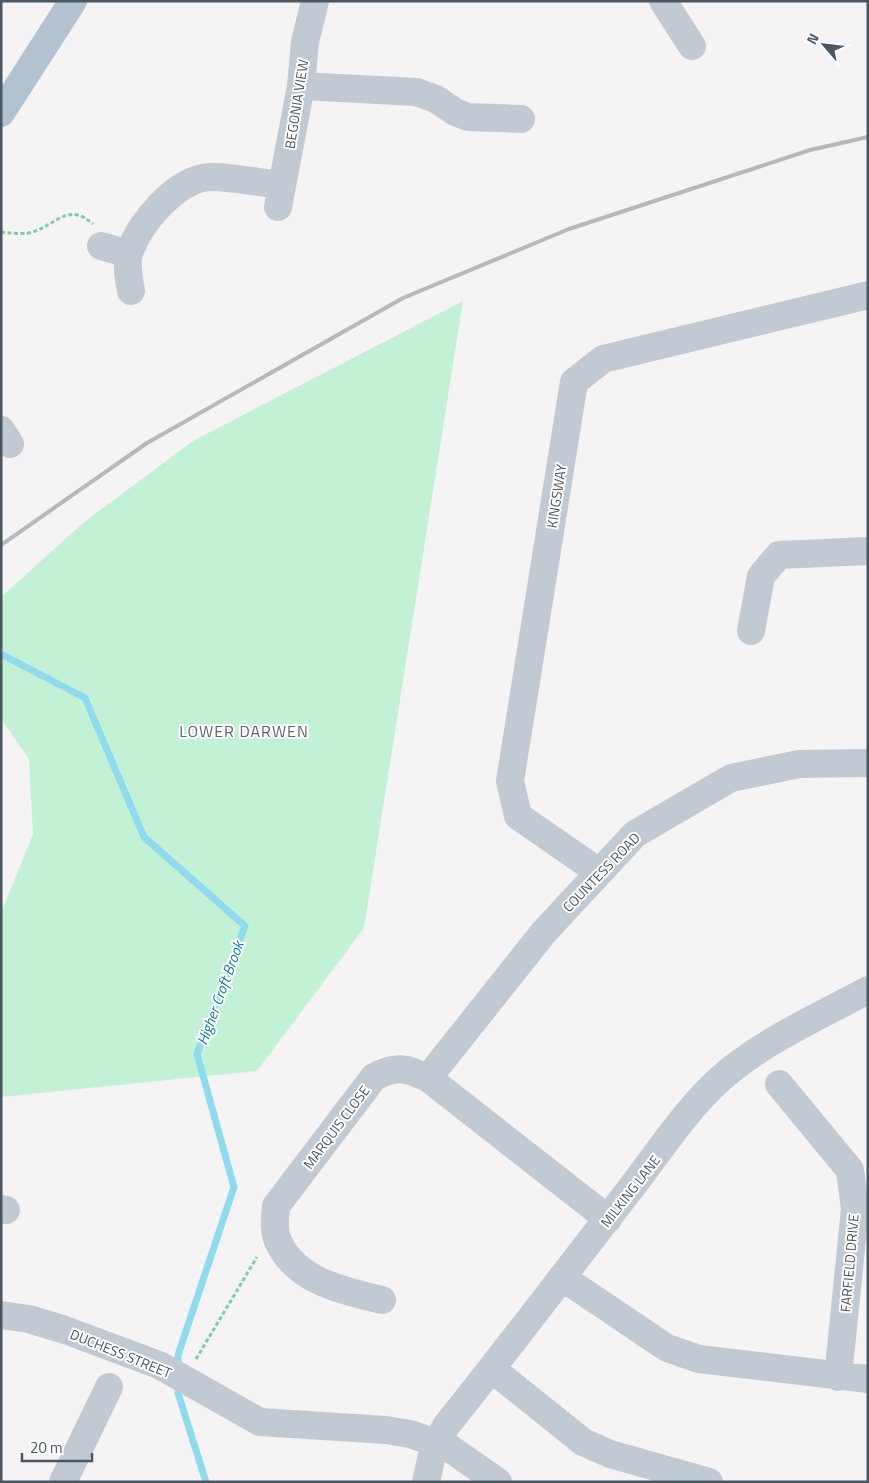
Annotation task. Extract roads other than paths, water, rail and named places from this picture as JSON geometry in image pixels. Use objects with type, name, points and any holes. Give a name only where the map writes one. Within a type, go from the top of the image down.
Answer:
[{"type":"main road","points":[[1,113],[73,1]]},
{"type":"street","name":"BEGONIA VIEW","points":[[129,254],[142,229],[160,206],[181,187],[209,177],[280,196],[300,86],[305,42],[315,1]]},
{"type":"street","points":[[663,1],[692,46]]},
{"type":"street","points":[[300,86],[416,92],[436,99],[454,112],[468,118],[521,119]]},
{"type":"street","points":[[101,246],[129,254],[131,291]]},
{"type":"street","name":"KINGSWAY","points":[[599,872],[518,816],[510,781],[574,382],[603,359],[868,295]]},
{"type":"street","points":[[751,631],[761,576],[779,555],[868,551]]},
{"type":"street","name":"COUNTESS ROAD","points":[[428,1078],[544,932],[635,834],[730,778],[799,764],[868,763]]},
{"type":"street","name":"MILKING LANE","points":[[426,1482],[436,1441],[446,1426],[690,1113],[718,1081],[742,1061],[769,1044],[868,990]]},
{"type":"street","name":"MARQUIS CLOSE","points":[[382,1300],[351,1293],[313,1279],[288,1257],[277,1237],[274,1223],[276,1206],[374,1077],[389,1069],[406,1068],[428,1078],[608,1218]]},
{"type":"street","name":"FARFIELD DRIVE","points":[[778,1084],[850,1170],[855,1209],[838,1377]]},
{"type":"street","points":[[563,1278],[668,1348],[684,1355],[699,1359],[868,1380]]},
{"type":"street","name":"DUCHESS STREET","points":[[1,1315],[29,1319],[65,1330],[159,1365],[195,1373],[260,1422],[386,1430],[436,1441]]},
{"type":"street","points":[[492,1369],[583,1442],[610,1454],[697,1480]]},
{"type":"street","points":[[63,1482],[109,1387]]},
{"type":"street","points":[[436,1441],[463,1456],[498,1482]]},
{"type":"waterway","name":"Higher Croft Brook","points":[[1,654],[85,698],[144,837],[245,926],[197,1054],[234,1187],[178,1355],[178,1368]]},
{"type":"waterway","name":"Higher Croft Brook","points":[[178,1384],[178,1393],[206,1482]]},
{"type":"railway","points":[[1,545],[147,443],[403,298],[569,229],[810,150],[868,137]]},
{"type":"district","name":"LOWER DARWEN","points":[[244,731]]}]
